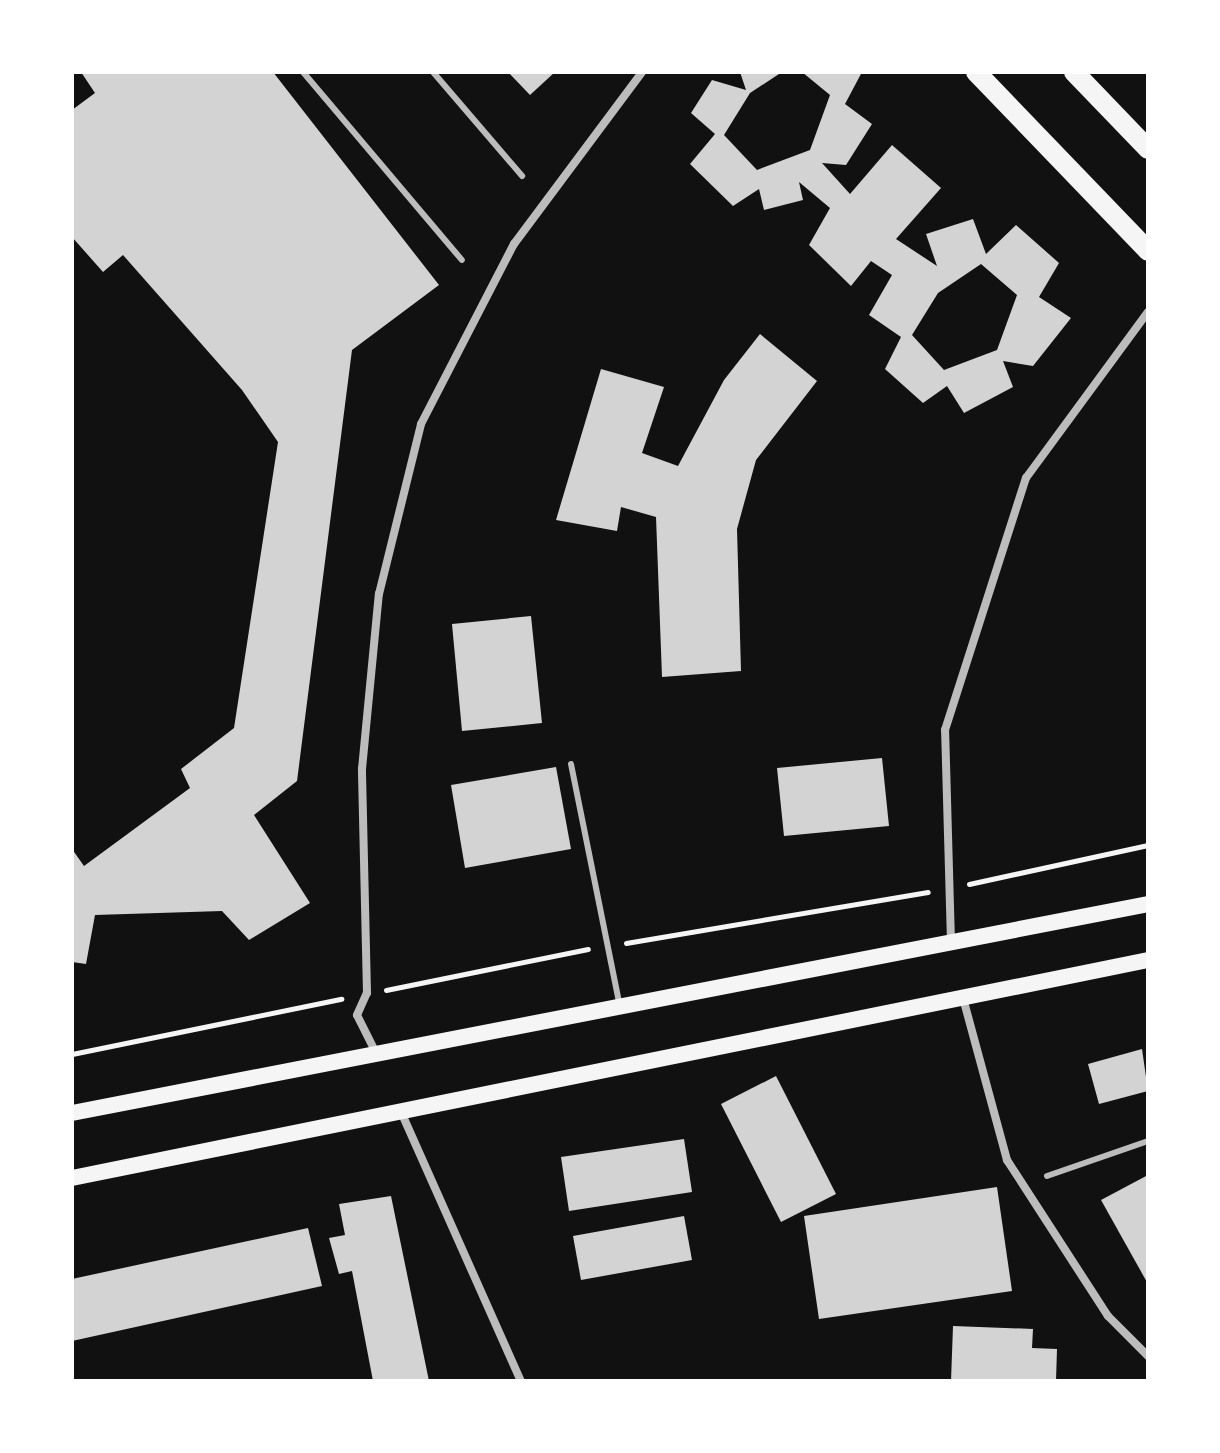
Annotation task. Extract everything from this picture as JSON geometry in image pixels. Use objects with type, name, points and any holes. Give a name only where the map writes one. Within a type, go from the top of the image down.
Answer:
[{"type":"main road","points":[[976,72],[1148,251]]},
{"type":"main road","points":[[1074,72],[1148,149]]},
{"type":"main road","points":[[72,1113],[951,947],[1148,904]]},
{"type":"main road","points":[[72,1178],[402,1114],[1148,960]]},
{"type":"street","points":[[377,1055],[357,1015],[367,993],[362,769],[379,594],[421,424],[514,244],[642,72]]},
{"type":"street","points":[[951,947],[945,730],[1026,478],[1148,312]]},
{"type":"street","points":[[963,998],[1007,1160],[1108,1316],[1148,1356]]},
{"type":"street","points":[[402,1114],[521,1381]]},
{"type":"lane","points":[[303,72],[462,260]]},
{"type":"lane","points":[[433,72],[522,176]]},
{"type":"lane","points":[[571,764],[621,1009]]},
{"type":"lane","points":[[1047,1176],[1148,1141]]},
{"type":"building","points":[[81,72],[273,72],[439,285],[352,350],[297,781],[254,815],[310,903],[249,940],[222,911],[95,915],[86,964],[72,962],[72,849],[84,866],[190,788],[181,769],[234,728],[278,442],[242,390],[123,255],[103,272],[72,237],[72,110],[95,93]]},
{"type":"building","points":[[508,72],[555,72],[530,95]]},
{"type":"building","points":[[740,72],[782,72],[750,93],[724,135],[757,170],[810,150],[830,95],[802,72],[862,72],[845,104],[872,124],[846,165],[822,163],[850,194],[892,145],[941,188],[896,239],[937,266],[926,234],[973,219],[986,254],[1016,225],[1059,263],[1039,297],[1071,318],[1033,366],[1003,361],[1013,387],[964,413],[947,386],[923,403],[885,369],[901,337],[869,315],[892,275],[871,261],[851,286],[809,245],[830,208],[799,182],[803,200],[764,210],[759,189],[733,206],[690,164],[715,134],[691,113],[712,80],[746,90]],"holes":[[[981,264],[1017,295],[997,350],[944,370],[912,335],[938,293]]]},
{"type":"building","points":[[760,334],[817,381],[756,460],[737,529],[741,671],[662,677],[656,517],[621,507],[617,531],[556,520],[601,369],[664,387],[642,453],[678,466],[724,380]]},
{"type":"building","points":[[531,616],[542,723],[462,731],[452,624]]},
{"type":"building","points":[[882,758],[889,826],[784,836],[777,768]]},
{"type":"building","points":[[556,767],[571,849],[465,868],[451,785]]},
{"type":"building","points":[[1142,1049],[1148,1091],[1099,1104],[1088,1064]]},
{"type":"building","points":[[776,1076],[836,1194],[781,1222],[721,1104]]},
{"type":"building","points":[[684,1139],[692,1192],[569,1211],[561,1157]]},
{"type":"building","points":[[1148,1175],[1148,1284],[1101,1200]]},
{"type":"building","points":[[997,1187],[1012,1291],[819,1319],[804,1216]]},
{"type":"building","points":[[391,1196],[429,1381],[373,1381],[352,1271],[339,1274],[329,1238],[345,1235],[339,1204]]},
{"type":"building","points":[[684,1216],[692,1260],[581,1280],[573,1236]]},
{"type":"building","points":[[308,1228],[322,1286],[72,1341],[72,1279]]},
{"type":"building","points":[[953,1326],[1033,1329],[1032,1348],[1057,1349],[1056,1381],[951,1381]]}]
